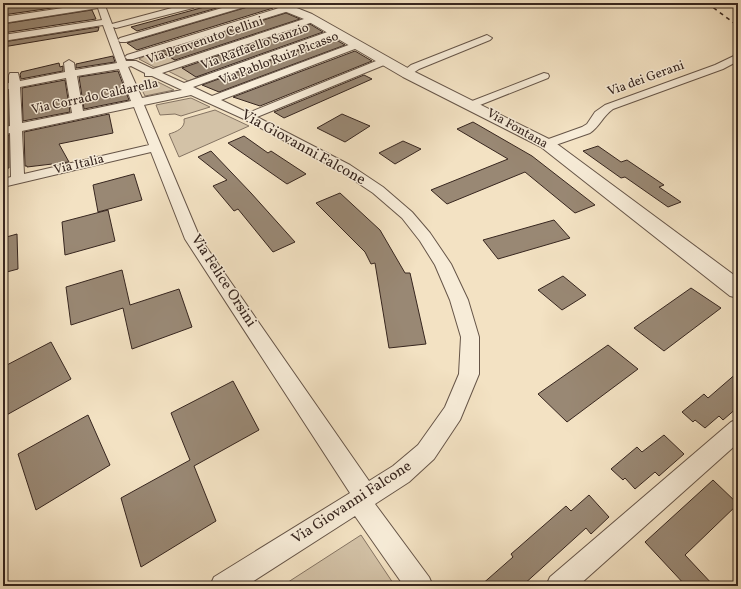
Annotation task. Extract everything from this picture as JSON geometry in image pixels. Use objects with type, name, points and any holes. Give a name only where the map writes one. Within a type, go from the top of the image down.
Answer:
[{"type":"street","points":[[3,5],[16,3]]},
{"type":"street","points":[[116,26],[190,6],[185,3]]},
{"type":"street","points":[[123,40],[248,3]]},
{"type":"street","name":"Via Fontana","points":[[273,3],[289,8],[313,19],[406,73],[520,128],[547,144],[738,290]]},
{"type":"street","points":[[3,20],[101,5],[112,16],[123,40],[128,61]]},
{"type":"street","name":"Via Felice Orsini","points":[[101,5],[105,22],[128,61],[129,81],[139,102],[193,239],[420,586]]},
{"type":"street","points":[[18,180],[16,129],[10,82],[70,68],[128,61],[289,8]]},
{"type":"street","name":"Via Benvenuto Cellini","points":[[129,81],[313,19]]},
{"type":"street","points":[[3,38],[105,22]]},
{"type":"street","name":"Via Raffaello Sanzio","points":[[188,89],[336,32]]},
{"type":"street","points":[[406,73],[415,66],[487,38]]},
{"type":"street","name":"Via Pablo Ruiz Picasso","points":[[211,100],[357,45]]},
{"type":"street","name":"Via dei Gerani","points":[[547,144],[586,130],[592,126],[599,114],[613,105],[653,92],[719,67],[738,57]]},
{"type":"street","name":"Via Giovanni Falcone","points":[[128,61],[248,117],[345,168],[378,190],[407,215],[425,237],[443,264],[459,300],[470,337],[469,374],[453,413],[426,452],[401,474],[223,586]]},
{"type":"street","points":[[248,117],[385,61]]},
{"type":"street","points":[[70,68],[78,115]]},
{"type":"street","points":[[471,104],[544,76]]},
{"type":"street","name":"Via Corrado Caldarella","points":[[3,131],[139,102],[188,89]]},
{"type":"street","name":"Via Italia","points":[[3,184],[156,147]]},
{"type":"street","points":[[559,586],[738,429]]},
{"type":"shaded area","points":[[244,25],[252,29],[170,57],[176,61],[159,67],[154,67],[139,59],[149,54]]},
{"type":"shaded area","points":[[180,66],[189,72],[199,69],[207,74],[188,81],[168,71]]},
{"type":"shaded area","points":[[158,82],[174,90],[145,96],[141,88]]},
{"type":"shaded area","points":[[191,98],[210,107],[181,116],[175,114],[160,115],[156,105]]},
{"type":"shaded area","points":[[215,110],[249,126],[179,157],[169,134],[182,127],[184,119]]},
{"type":"shaded area","points":[[361,535],[395,586],[282,586]]},
{"type":"building","points":[[21,3],[86,3],[3,15],[3,8],[19,6]]},
{"type":"building","points":[[219,3],[234,3],[137,31],[131,27]]},
{"type":"building","points":[[253,3],[267,5],[273,8],[137,50],[127,43],[251,6]]},
{"type":"building","points":[[92,10],[96,19],[3,33],[3,24]]},
{"type":"building","points":[[286,13],[300,19],[175,60],[161,52]]},
{"type":"building","points":[[310,24],[323,32],[196,77],[182,68]]},
{"type":"building","points":[[99,27],[98,31],[3,47],[3,42]]},
{"type":"building","points":[[333,38],[345,45],[219,92],[202,85]]},
{"type":"building","points":[[355,51],[372,61],[260,106],[233,97]]},
{"type":"building","points":[[113,56],[115,62],[76,68],[76,64]]},
{"type":"building","points":[[59,63],[60,67],[63,66],[63,71],[21,79],[21,72]]},
{"type":"building","points":[[118,71],[129,100],[84,109],[79,77]]},
{"type":"building","points":[[364,75],[372,79],[284,118],[274,112]]},
{"type":"building","points":[[65,80],[70,112],[23,121],[22,88]]},
{"type":"building","points":[[3,91],[8,91],[8,125],[3,125]]},
{"type":"building","points":[[109,114],[113,133],[59,144],[69,162],[25,166],[24,132]]},
{"type":"building","points":[[342,114],[370,126],[345,142],[317,128]]},
{"type":"building","points":[[473,122],[532,156],[595,205],[575,213],[525,172],[447,204],[431,190],[508,159],[457,129]]},
{"type":"building","points":[[9,135],[9,168],[3,169],[3,136]]},
{"type":"building","points":[[244,136],[268,153],[271,151],[306,174],[287,184],[228,143]]},
{"type":"building","points":[[403,141],[421,149],[395,164],[379,153]]},
{"type":"building","points":[[598,146],[621,162],[627,160],[664,185],[659,187],[681,202],[668,207],[625,177],[621,178],[583,151]]},
{"type":"building","points":[[211,151],[295,242],[273,252],[238,209],[234,211],[213,186],[227,180],[198,157]]},
{"type":"building","points":[[134,174],[142,200],[98,212],[93,185]]},
{"type":"building","points":[[340,193],[380,230],[405,273],[410,273],[426,344],[389,348],[375,263],[371,264],[365,252],[316,203]]},
{"type":"building","points":[[108,210],[115,241],[65,255],[62,222]]},
{"type":"building","points":[[554,220],[570,238],[498,259],[483,240]]},
{"type":"building","points":[[17,234],[18,269],[3,273],[3,238]]},
{"type":"building","points":[[122,270],[130,305],[179,289],[192,327],[132,349],[123,308],[71,325],[66,287]]},
{"type":"building","points":[[563,276],[586,295],[562,310],[538,290]]},
{"type":"building","points":[[691,288],[721,308],[664,351],[634,328]]},
{"type":"building","points":[[51,342],[71,379],[3,417],[3,367]]},
{"type":"building","points":[[608,345],[638,369],[567,422],[538,394]]},
{"type":"building","points":[[738,372],[738,407],[723,420],[719,416],[705,428],[695,420],[693,422],[682,412],[704,394],[708,398]]},
{"type":"building","points":[[233,381],[259,430],[194,466],[216,521],[141,567],[121,498],[190,460],[171,413]]},
{"type":"building","points":[[88,415],[110,465],[36,510],[18,454]]},
{"type":"building","points":[[664,435],[684,454],[659,476],[655,472],[635,489],[625,478],[623,480],[611,469],[637,447],[642,452]]},
{"type":"building","points":[[713,480],[738,504],[685,555],[714,586],[686,586],[645,542]]},
{"type":"building","points":[[589,495],[609,517],[591,534],[586,528],[522,586],[480,586],[513,557],[511,554],[566,506],[571,511]]},
{"type":"railway","points":[[707,3],[738,26]]}]
